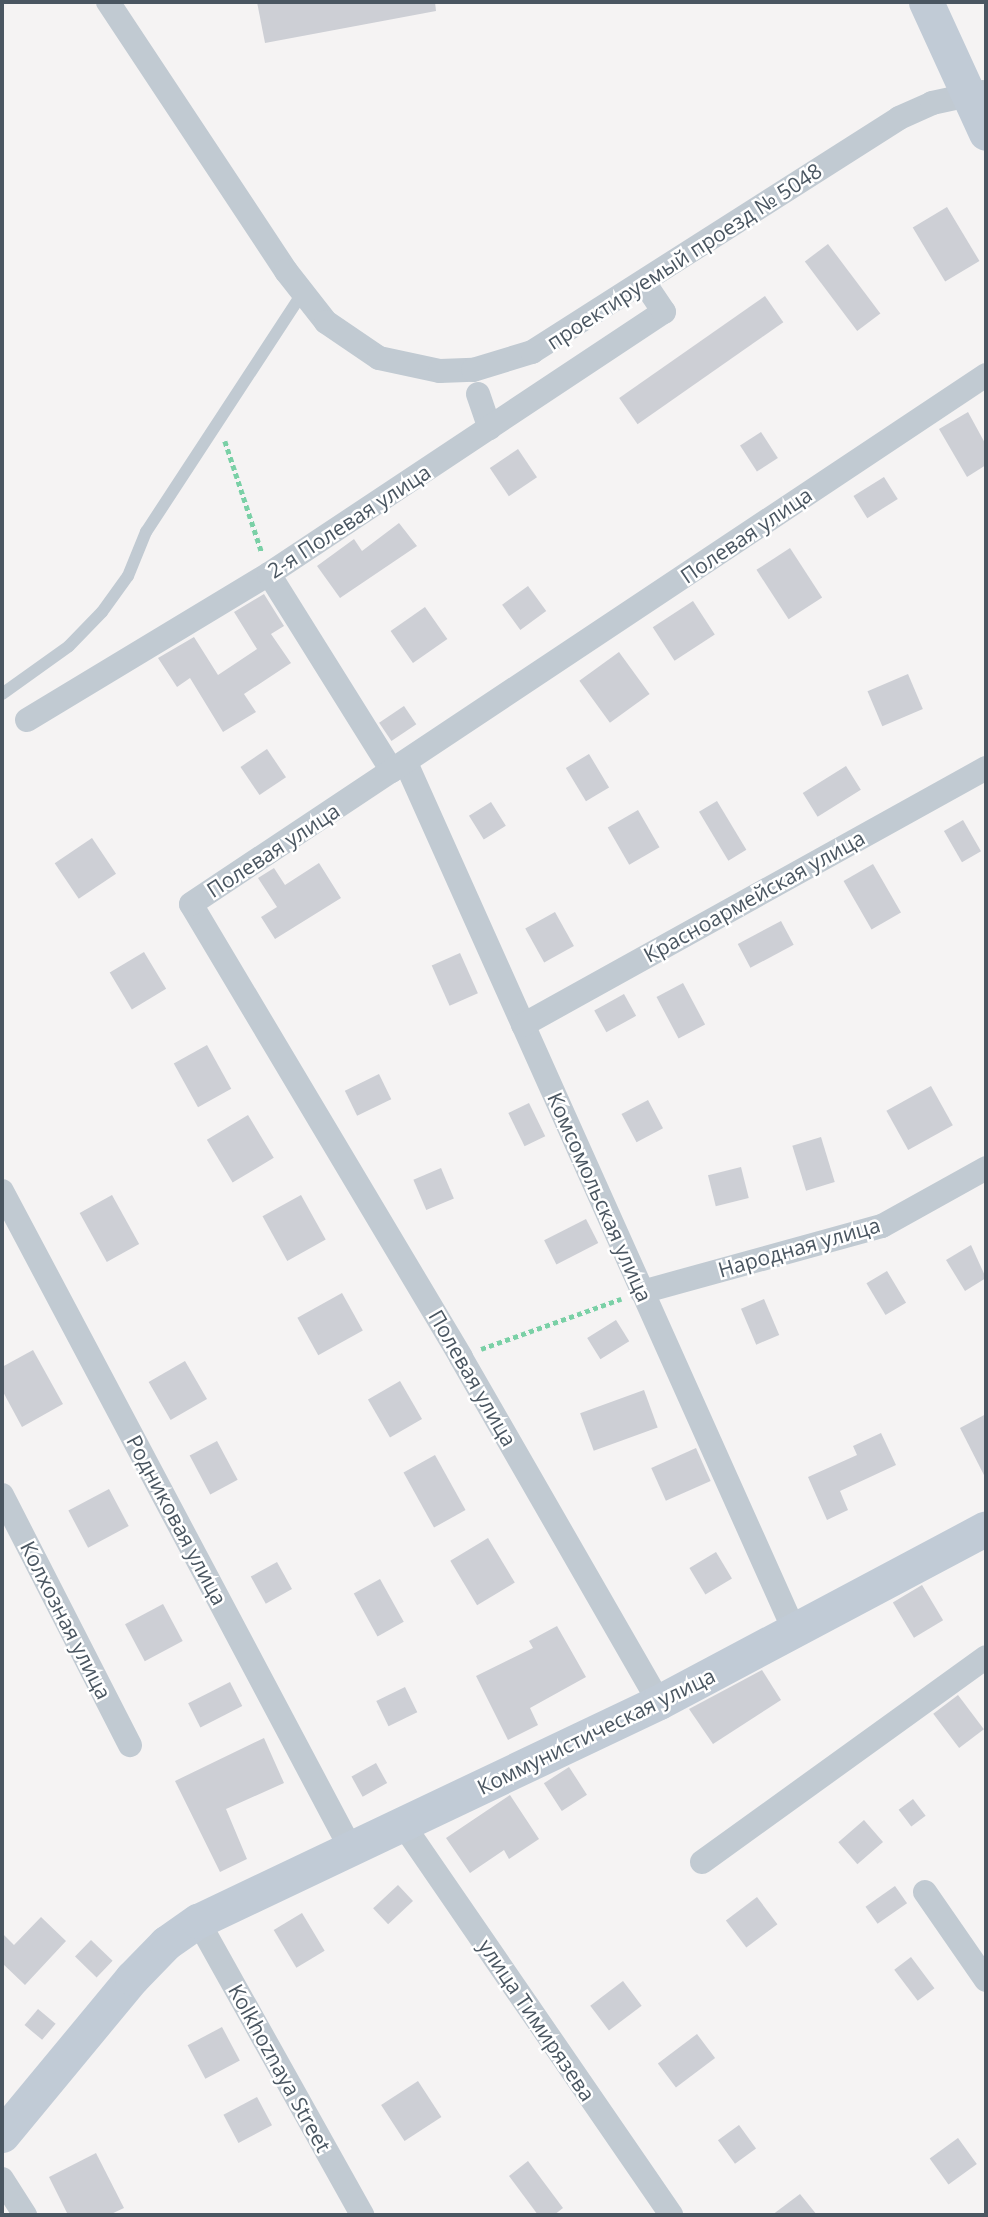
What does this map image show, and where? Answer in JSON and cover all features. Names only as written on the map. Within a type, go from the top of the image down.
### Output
[{"type":"street","name":"проектируемый проезд № 5048","points":[[108,2],[302,293],[353,344],[379,358],[440,372],[473,370],[532,352],[645,284],[899,118],[977,93]]},
{"type":"street","points":[[926,2],[977,93],[986,133]]},
{"type":"street","name":"2-я Полевая улица","points":[[27,720],[269,574],[664,313],[645,284]]},
{"type":"street","name":"Полевая улица","points":[[659,1702],[461,1357],[191,904],[986,374]]},
{"type":"street","points":[[478,394],[491,428]]},
{"type":"street","name":"Комсомольская улица","points":[[269,574],[399,767],[523,1025],[794,1630]]},
{"type":"street","name":"Красноармейская улица","points":[[523,1025],[986,768]]},
{"type":"street","name":"Народная улица","points":[[642,1292],[882,1226],[986,1168]]},
{"type":"street","name":"Родниковая улица","points":[[2,1191],[351,1849]]},
{"type":"street","name":"Колхозная улица","points":[[2,1495],[130,1745]]},
{"type":"street","name":"Коммунистическая улица","points":[[2,2135],[132,1978],[166,1942],[198,1921],[404,1826],[659,1702],[986,1528]]},
{"type":"street","points":[[702,1862],[986,1657]]},
{"type":"street","name":"улица Тимирязева","points":[[404,1826],[670,2215]]},
{"type":"street","points":[[925,1892],[986,1980]]},
{"type":"street","name":"Kolkhoznaya Street","points":[[198,1921],[362,2215]]},
{"type":"street","points":[[2,2179],[25,2215]]},
{"type":"lane","points":[[2,694],[69,646],[102,612],[128,576],[146,532],[220,424],[302,293]]},
{"type":"path","points":[[220,424],[269,574]]},
{"type":"path","points":[[461,1357],[642,1292]]},
{"type":"building","points":[[257,2],[435,2],[436,11],[265,43]]},
{"type":"building","points":[[947,207],[979,261],[945,282],[913,228]]},
{"type":"building","points":[[828,244],[880,313],[857,331],[805,261]]},
{"type":"building","points":[[765,296],[783,322],[638,424],[619,398]]},
{"type":"building","points":[[968,412],[986,445],[986,465],[967,477],[939,429]]},
{"type":"building","points":[[761,432],[778,458],[757,472],[740,446]]},
{"type":"building","points":[[518,449],[537,477],[509,496],[490,468]]},
{"type":"building","points":[[884,477],[898,499],[867,518],[853,496]]},
{"type":"building","points":[[399,523],[417,546],[340,598],[317,566],[354,539],[362,551]]},
{"type":"building","points":[[790,548],[822,597],[789,619],[756,570]]},
{"type":"building","points":[[528,586],[546,611],[520,630],[502,605]]},
{"type":"building","points":[[264,594],[284,626],[271,634],[291,663],[244,694],[256,712],[223,732],[190,678],[177,687],[158,658],[194,637],[218,675],[257,649],[234,612]]},
{"type":"building","points":[[693,601],[715,635],[675,661],[653,627]]},
{"type":"building","points":[[425,607],[447,639],[413,663],[391,631]]},
{"type":"building","points":[[619,652],[650,694],[610,723],[579,681]]},
{"type":"building","points":[[908,674],[923,709],[882,726],[867,691]]},
{"type":"building","points":[[404,706],[416,724],[391,741],[379,723]]},
{"type":"building","points":[[267,749],[286,777],[259,795],[240,767]]},
{"type":"building","points":[[589,754],[609,787],[586,801],[566,768]]},
{"type":"building","points":[[846,766],[861,790],[818,817],[803,793]]},
{"type":"building","points":[[717,801],[746,850],[728,861],[699,812]]},
{"type":"building","points":[[491,802],[506,826],[484,840],[469,816]]},
{"type":"building","points":[[638,810],[660,847],[629,865],[608,828]]},
{"type":"building","points":[[963,820],[981,851],[962,862],[944,831]]},
{"type":"building","points":[[92,838],[116,874],[79,899],[55,863]]},
{"type":"building","points":[[319,863],[341,898],[275,939],[261,917],[277,907],[258,878],[274,868],[285,885]]},
{"type":"building","points":[[873,864],[901,912],[872,929],[844,881]]},
{"type":"building","points":[[555,912],[574,946],[544,963],[525,928]]},
{"type":"building","points":[[781,921],[794,945],[750,968],[738,944]]},
{"type":"building","points":[[144,952],[166,989],[132,1009],[110,973]]},
{"type":"building","points":[[460,953],[478,993],[450,1006],[432,966]]},
{"type":"building","points":[[683,983],[705,1024],[679,1039],[657,997]]},
{"type":"building","points":[[624,994],[636,1016],[606,1032],[594,1010]]},
{"type":"building","points":[[207,1045],[231,1089],[198,1107],[174,1063]]},
{"type":"building","points":[[379,1074],[391,1099],[357,1116],[345,1091]]},
{"type":"building","points":[[931,1086],[953,1125],[908,1150],[886,1111]]},
{"type":"building","points":[[648,1100],[663,1128],[637,1142],[622,1114]]},
{"type":"building","points":[[529,1103],[545,1136],[525,1146],[508,1113]]},
{"type":"building","points":[[248,1115],[274,1158],[233,1183],[207,1140]]},
{"type":"building","points":[[821,1137],[835,1182],[806,1191],[792,1146]]},
{"type":"building","points":[[741,1167],[749,1198],[716,1206],[708,1175]]},
{"type":"building","points":[[441,1168],[454,1198],[426,1210],[413,1180]]},
{"type":"building","points":[[112,1195],[139,1244],[107,1262],[80,1213]]},
{"type":"building","points":[[301,1195],[326,1240],[287,1261],[263,1216]]},
{"type":"building","points":[[586,1219],[598,1243],[556,1264],[544,1240]]},
{"type":"building","points":[[971,1245],[986,1278],[965,1291],[946,1260]]},
{"type":"building","points":[[887,1271],[906,1303],[885,1315],[866,1283]]},
{"type":"building","points":[[342,1293],[363,1331],[318,1355],[297,1318]]},
{"type":"building","points":[[764,1299],[779,1335],[756,1345],[741,1309]]},
{"type":"building","points":[[616,1320],[629,1341],[600,1359],[587,1338]]},
{"type":"building","points":[[33,1350],[63,1404],[22,1427],[2,1390],[2,1367]]},
{"type":"building","points":[[185,1361],[207,1399],[171,1420],[149,1382]]},
{"type":"building","points":[[400,1381],[422,1419],[390,1438],[368,1400]]},
{"type":"building","points":[[644,1390],[658,1428],[594,1451],[580,1413]]},
{"type":"building","points":[[986,1414],[986,1479],[960,1428]]},
{"type":"building","points":[[881,1433],[896,1465],[840,1491],[848,1510],[827,1520],[808,1477],[857,1455],[853,1446]]},
{"type":"building","points":[[217,1441],[238,1480],[210,1494],[190,1456]]},
{"type":"building","points":[[696,1448],[711,1481],[666,1501],[651,1468]]},
{"type":"building","points":[[435,1455],[466,1510],[434,1528],[404,1472]]},
{"type":"building","points":[[109,1489],[129,1526],[88,1548],[68,1511]]},
{"type":"building","points":[[488,1538],[515,1583],[477,1605],[450,1561]]},
{"type":"building","points":[[716,1552],[732,1579],[705,1595],[689,1568]]},
{"type":"building","points":[[277,1562],[292,1589],[266,1604],[251,1577]]},
{"type":"building","points":[[380,1579],[404,1622],[378,1636],[354,1594]]},
{"type":"building","points":[[922,1585],[943,1620],[914,1638],[893,1603]]},
{"type":"building","points":[[163,1604],[183,1641],[145,1661],[125,1624]]},
{"type":"building","points":[[557,1626],[586,1677],[530,1708],[538,1725],[508,1740],[476,1676],[533,1648],[529,1641]]},
{"type":"building","points":[[762,1670],[781,1700],[713,1744],[689,1709]]},
{"type":"building","points":[[230,1682],[242,1706],[200,1727],[188,1703]]},
{"type":"building","points":[[405,1687],[417,1712],[389,1726],[376,1701]]},
{"type":"building","points":[[958,1695],[984,1729],[959,1748],[933,1714]]},
{"type":"building","points":[[264,1738],[284,1783],[226,1809],[247,1859],[220,1872],[175,1781]]},
{"type":"building","points":[[376,1763],[387,1783],[363,1797],[352,1777]]},
{"type":"building","points":[[569,1767],[587,1795],[562,1811],[544,1783]]},
{"type":"building","points":[[510,1795],[539,1839],[509,1859],[504,1850],[470,1873],[446,1838]]},
{"type":"building","points":[[913,1799],[926,1816],[911,1827],[899,1810]]},
{"type":"building","points":[[864,1820],[883,1842],[857,1864],[838,1842]]},
{"type":"building","points":[[398,1885],[413,1901],[388,1924],[373,1908]]},
{"type":"building","points":[[895,1886],[907,1903],[878,1924],[866,1907]]},
{"type":"building","points":[[757,1897],[777,1924],[746,1948],[726,1920]]},
{"type":"building","points":[[302,1913],[325,1951],[296,1968],[274,1930]]},
{"type":"building","points":[[41,1917],[66,1941],[25,1985],[2,1963],[2,1933],[14,1945]]},
{"type":"building","points":[[91,1940],[113,1961],[97,1977],[75,1957]]},
{"type":"building","points":[[911,1957],[934,1988],[918,2001],[894,1970]]},
{"type":"building","points":[[623,1981],[642,2006],[609,2030],[590,2006]]},
{"type":"building","points":[[38,2009],[56,2024],[42,2040],[25,2025]]},
{"type":"building","points":[[222,2027],[240,2061],[205,2079],[188,2045]]},
{"type":"building","points":[[697,2034],[715,2058],[676,2087],[658,2063]]},
{"type":"building","points":[[418,2081],[441,2117],[405,2141],[381,2105]]},
{"type":"building","points":[[257,2097],[272,2125],[238,2143],[223,2115]]},
{"type":"building","points":[[739,2125],[756,2148],[735,2164],[718,2140]]},
{"type":"building","points":[[958,2138],[977,2164],[948,2184],[930,2159]]},
{"type":"building","points":[[96,2153],[124,2208],[109,2215],[68,2215],[49,2177]]},
{"type":"building","points":[[528,2161],[563,2208],[554,2215],[538,2215],[509,2176]]},
{"type":"building","points":[[800,2194],[817,2215],[772,2215]]}]
